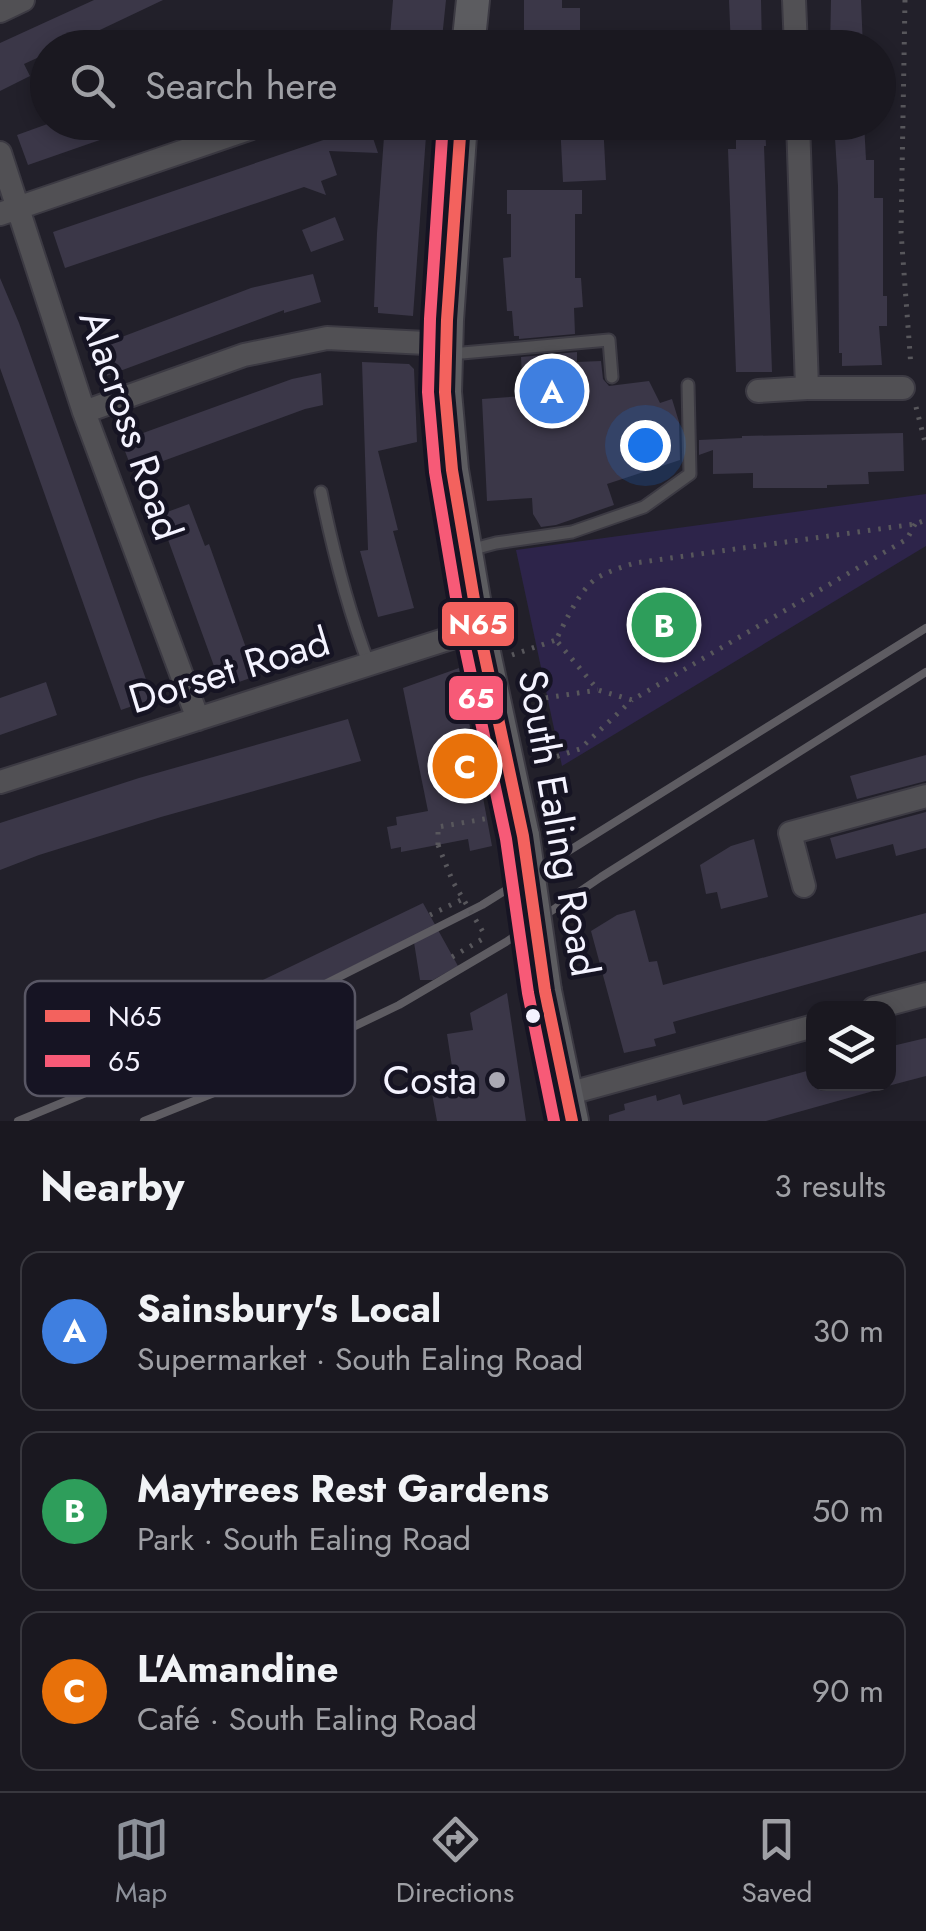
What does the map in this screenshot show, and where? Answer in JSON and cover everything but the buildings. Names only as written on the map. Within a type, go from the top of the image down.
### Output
[{"type":"main road","points":[[470,30],[472,0]]},
{"type":"main road","name":"South Ealing Road","points":[[460,140],[446,349],[445,392],[452,470],[570,1108]]},
{"type":"street","points":[[0,11],[23,0]]},
{"type":"street","points":[[794,0],[795,30]]},
{"type":"street","points":[[9,211],[216,140]]},
{"type":"street","points":[[799,140],[807,388]]},
{"type":"street","name":"Alacross Road","points":[[0,153],[9,211],[198,719]]},
{"type":"street","points":[[84,412],[244,355],[327,338],[446,349]]},
{"type":"street","points":[[758,391],[907,378]]},
{"type":"street","name":"Dorset Road","points":[[0,782],[479,628]]},
{"type":"street","points":[[804,886],[790,833],[926,796]]},
{"type":"street","points":[[896,1002],[926,994]]},
{"type":"street","points":[[570,1108],[806,1029]]},
{"type":"lane","points":[[446,349],[609,340],[612,378]]},
{"type":"lane","points":[[466,551],[572,532],[644,508],[669,490],[690,474],[688,384]]},
{"type":"lane","points":[[321,492],[334,553],[369,665]]},
{"type":"path","points":[[905,0],[901,232],[907,378]]},
{"type":"path","points":[[918,417],[926,446]]},
{"type":"path","points":[[487,664],[556,640],[592,581],[635,563],[926,520]]},
{"type":"path","points":[[536,763],[580,749],[632,700],[907,539],[914,524]]},
{"type":"path","points":[[556,640],[598,690]]},
{"type":"path","points":[[525,700],[598,690],[632,700]]},
{"type":"path","points":[[452,957],[486,937],[453,882],[438,845],[438,826],[488,818],[520,826]]},
{"type":"path","points":[[430,916],[464,899]]},
{"type":"shaded area","points":[[926,494],[926,546],[562,766],[516,550]]},
{"type":"railway","points":[[331,981],[482,905],[926,628]]},
{"type":"railway","points":[[355,1026],[399,1005],[506,942],[601,877],[926,672]]},
{"type":"railway","points":[[18,1121],[78,1096]]},
{"type":"railway","points":[[144,1121],[206,1096]]},
{"type":"transit line","name":"65","points":[[442,140],[428,392],[435,472],[462,633],[506,839],[528,993],[554,1121]]},
{"type":"transit line","name":"N65","points":[[460,140],[445,392],[452,470],[479,629],[523,836],[545,991],[572,1121]]},
{"type":"place","name":"Sainsbury's Local","points":[[552,391]]},
{"type":"place","name":"Maytrees Rest Gardens","points":[[664,625]]},
{"type":"place","name":"L'Amandine","points":[[465,766]]},
{"type":"place","name":"Costa","points":[[497,1080]]}]
